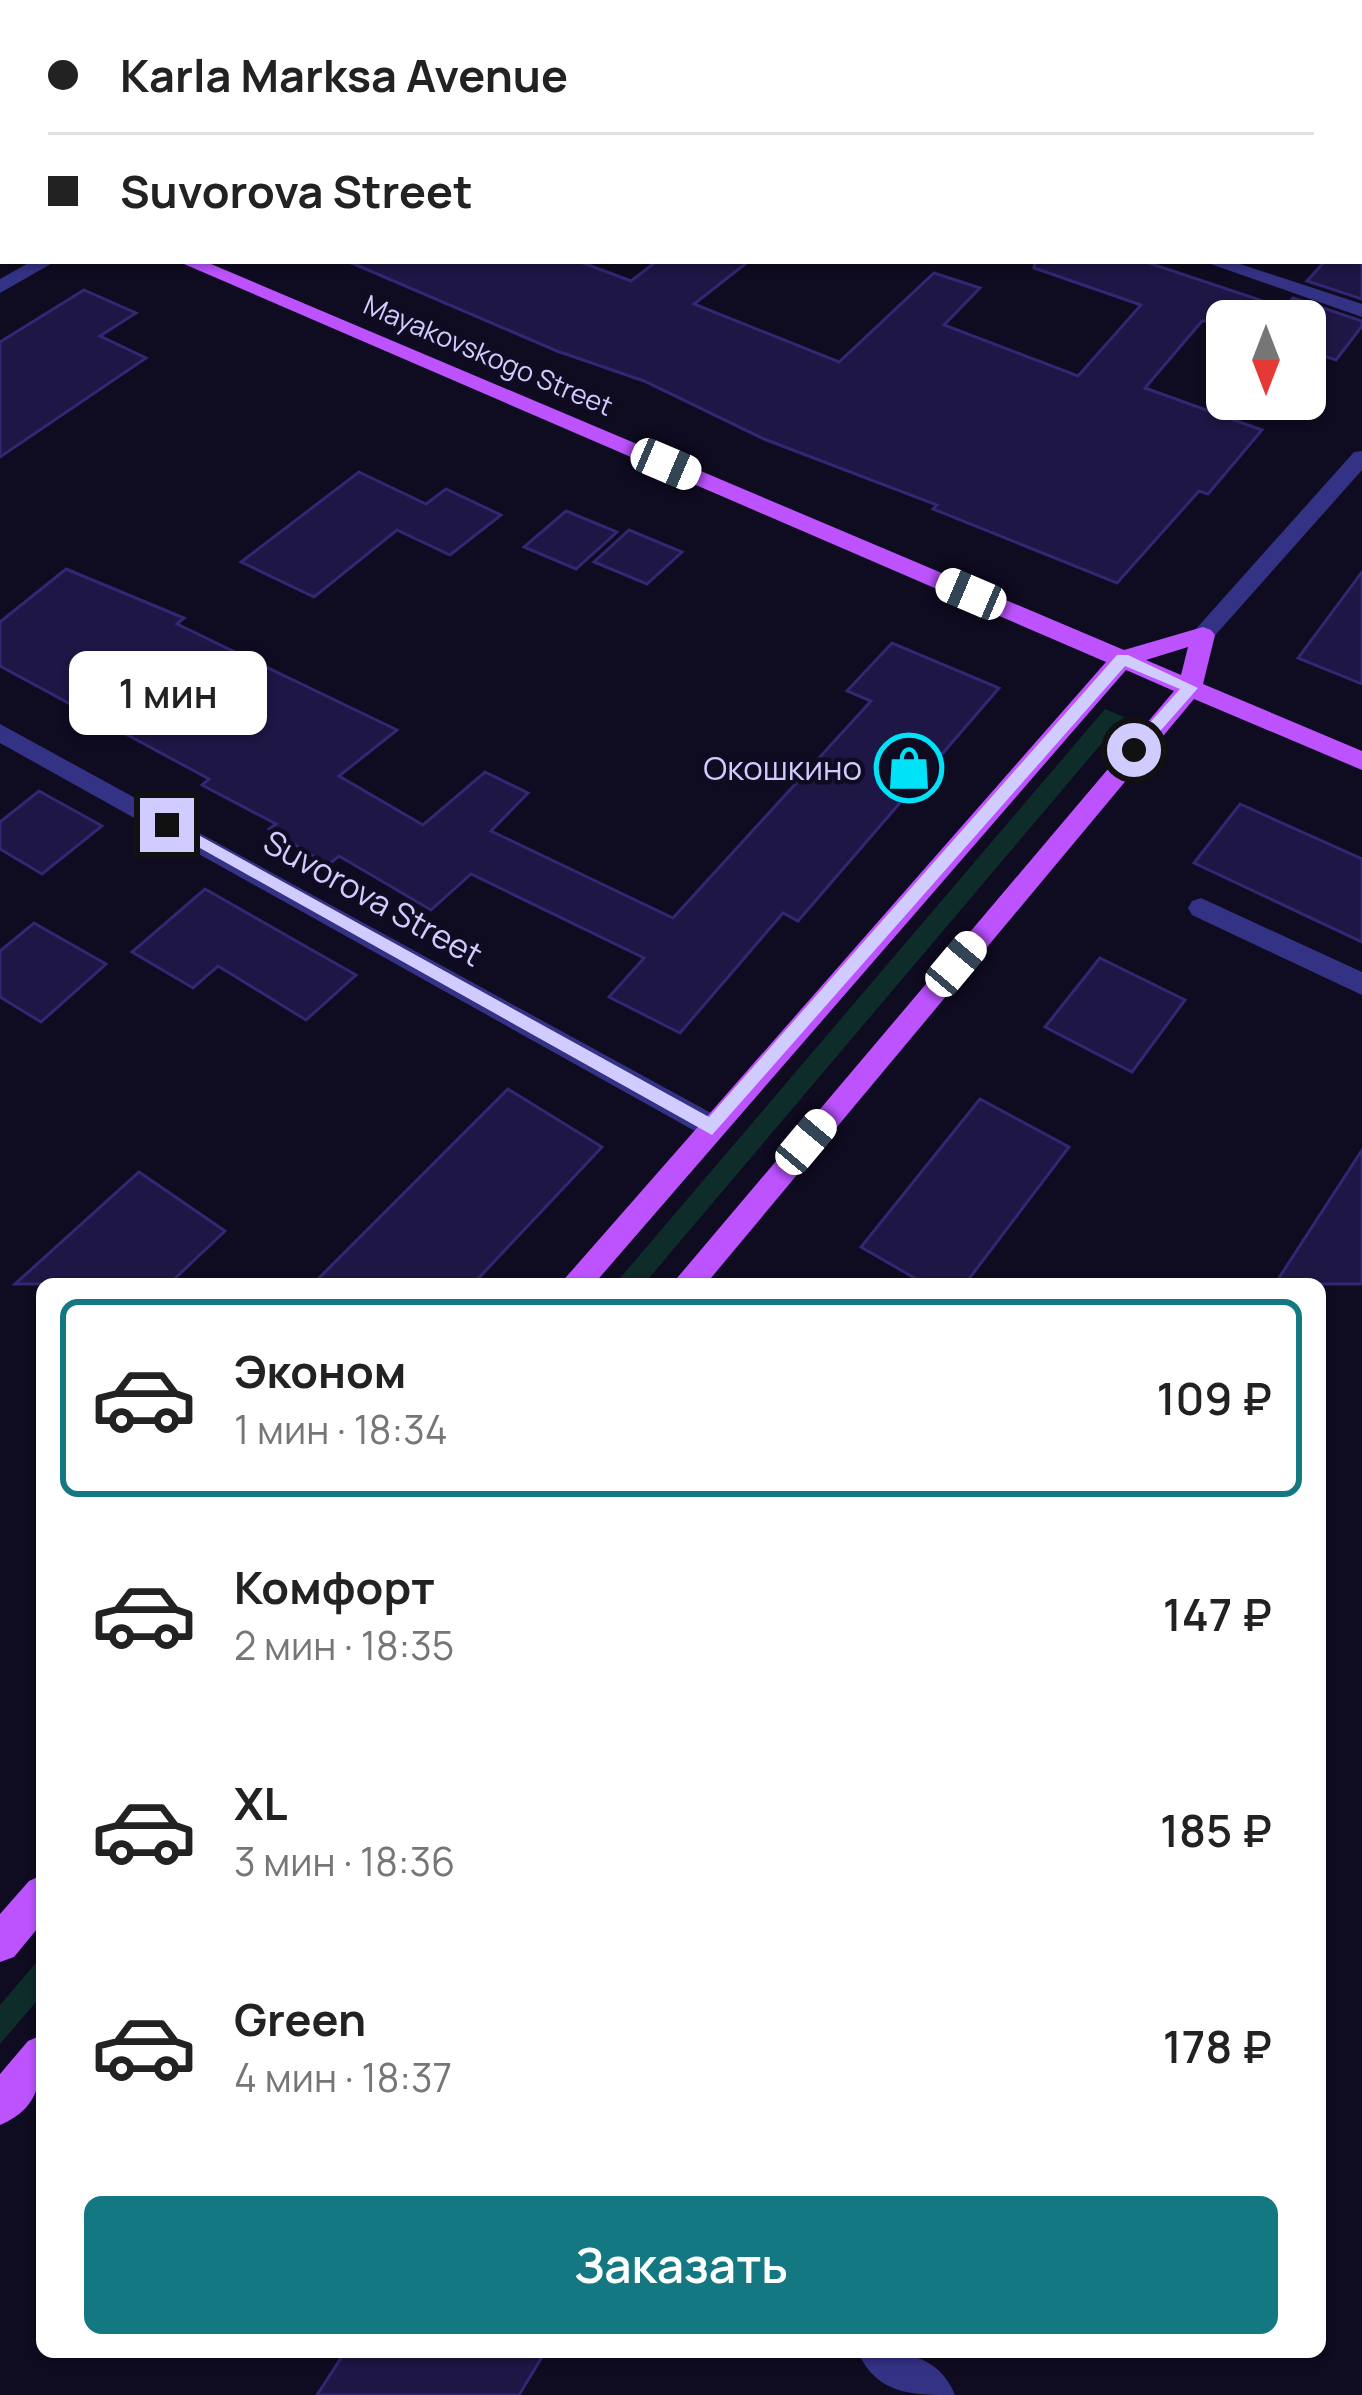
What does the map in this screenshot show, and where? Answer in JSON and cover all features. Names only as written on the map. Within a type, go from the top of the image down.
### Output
[{"type":"main road","name":"Mayakovskogo Street","points":[[194,264],[1362,761]]},
{"type":"main road","points":[[580,1278],[1122,659],[1203,635]]},
{"type":"main road","points":[[692,1278],[1190,688],[1203,635]]},
{"type":"main road","points":[[0,1942],[36,1901]]},
{"type":"main road","points":[[0,2105],[36,2062]]},
{"type":"street","points":[[0,287],[41,264]]},
{"type":"street","points":[[1221,264],[1362,311]]},
{"type":"street","points":[[1203,635],[1362,457]]},
{"type":"street","name":"Suvorova Street","points":[[0,732],[712,1127]]},
{"type":"street","points":[[1201,908],[1362,984]]},
{"type":"street","points":[[887,2358],[933,2395]]},
{"type":"green space","points":[[1105,709],[1124,717],[649,1278],[620,1278]]},
{"type":"green space","points":[[36,1963],[36,2002],[0,2044],[0,2005]]},
{"type":"building","points":[[354,264],[586,264],[631,281],[653,264],[745,264],[694,304],[839,362],[934,273],[980,288],[944,325],[1078,376],[1141,305],[1034,268],[1035,264],[1152,264],[1260,300],[1206,300],[1206,321],[1145,388],[1206,410],[1206,420],[1234,420],[1262,430],[1208,494],[1199,491],[1117,583],[933,509],[937,505],[764,439],[644,381],[557,351]]},
{"type":"building","points":[[1322,264],[1362,264],[1362,299],[1307,281]]},
{"type":"building","points":[[84,290],[136,313],[100,336],[146,358],[0,457],[0,342]]},
{"type":"building","points":[[1326,309],[1362,321],[1336,360],[1326,357]]},
{"type":"building","points":[[359,472],[426,504],[446,489],[501,515],[450,555],[397,530],[314,597],[241,562]]},
{"type":"building","points":[[566,511],[617,532],[576,569],[524,547]]},
{"type":"building","points":[[629,530],[682,552],[647,584],[594,562]]},
{"type":"building","points":[[66,569],[184,618],[177,624],[397,730],[339,776],[423,825],[485,772],[528,793],[491,831],[673,918],[871,701],[847,691],[892,643],[999,688],[798,921],[783,913],[680,1033],[609,997],[644,958],[471,874],[431,910],[339,856],[328,865],[269,829],[276,824],[202,785],[209,779],[0,666],[0,622]]},
{"type":"building","points":[[1362,572],[1362,684],[1298,658]]},
{"type":"building","points":[[39,791],[102,826],[42,874],[0,849],[0,822]]},
{"type":"building","points":[[1240,804],[1362,859],[1362,942],[1194,863]]},
{"type":"building","points":[[205,889],[356,975],[306,1020],[218,966],[193,988],[132,952]]},
{"type":"building","points":[[34,923],[106,964],[41,1022],[0,997],[0,951]]},
{"type":"building","points":[[1100,958],[1185,1000],[1132,1072],[1045,1027]]},
{"type":"building","points":[[508,1089],[602,1147],[479,1278],[319,1278]]},
{"type":"building","points":[[980,1099],[1069,1147],[970,1278],[915,1278],[861,1247]]},
{"type":"building","points":[[1362,1150],[1362,1284],[1279,1278]]},
{"type":"building","points":[[139,1172],[225,1231],[175,1278],[36,1278],[36,1284],[15,1284]]},
{"type":"building","points":[[341,2358],[541,2358],[519,2395],[317,2395]]},
{"type":"place","name":"Окошкино","points":[[909,768]]},
{"type":"route","points":[[167,825],[712,1127],[1122,659],[1190,688],[1134,750]]}]
